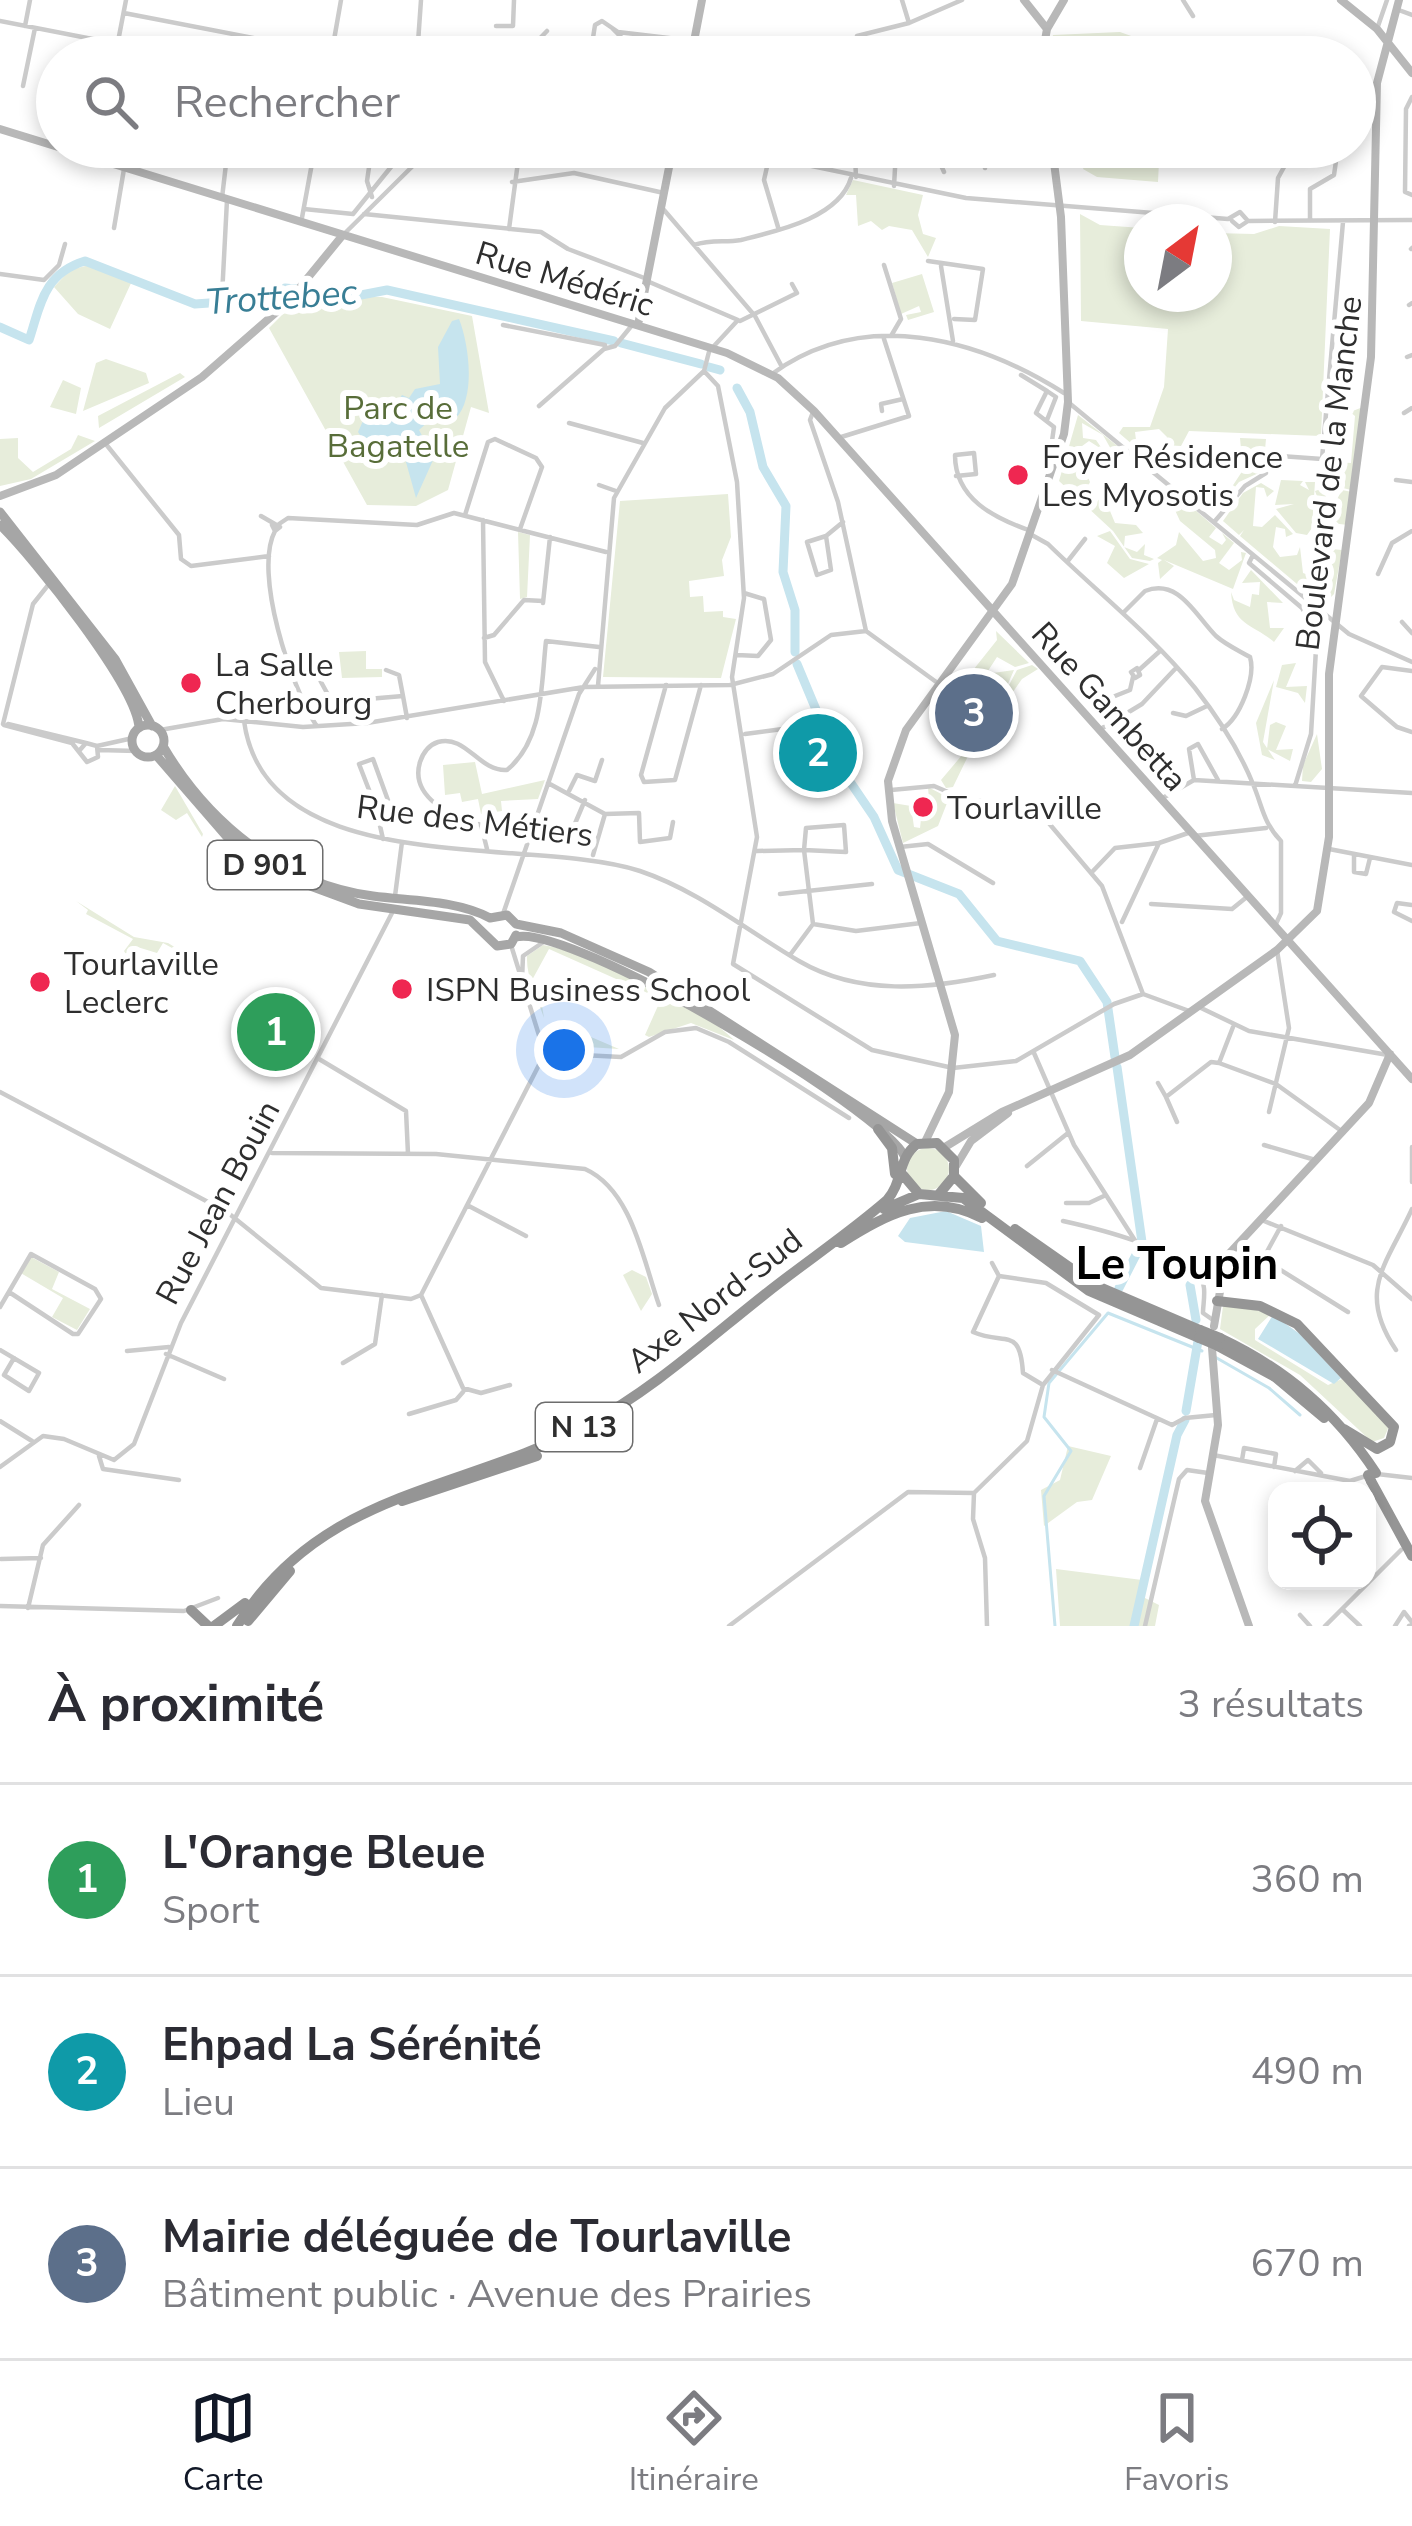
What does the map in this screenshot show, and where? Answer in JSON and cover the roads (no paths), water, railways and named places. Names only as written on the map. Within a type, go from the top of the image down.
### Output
[{"type":"highway","points":[[872,1211],[890,1191],[896,1172],[892,1148],[878,1129]]},
{"type":"highway","points":[[931,1144],[955,1172],[940,1193],[919,1194],[902,1172],[904,1157],[931,1144]]},
{"type":"highway","name":"Axe Nord-Sud","points":[[241,1626],[266,1586],[322,1536],[370,1508],[526,1453],[611,1411],[872,1211],[892,1194],[902,1172]]},
{"type":"highway","name":"N 13","points":[[955,1172],[1069,1270],[1200,1334]]},
{"type":"highway","name":"N 13","points":[[940,1193],[971,1203],[1023,1245]]},
{"type":"highway","name":"Axe Nord-Sud","points":[[241,1626],[292,1568],[344,1529],[403,1501],[529,1460],[588,1432],[634,1404],[885,1208],[919,1194]]},
{"type":"highway","name":"N 13","points":[[842,1244],[898,1210],[937,1204],[968,1211],[1089,1291],[1216,1336],[1294,1381],[1344,1430],[1412,1540]]},
{"type":"highway","points":[[1217,1301],[1260,1306],[1297,1324],[1394,1427],[1390,1442],[1377,1449],[1344,1430]]},
{"type":"highway","name":"N 13","points":[[1216,1336],[1331,1425],[1373,1477],[1407,1553]]},
{"type":"highway","points":[[191,1610],[211,1626],[266,1586]]},
{"type":"main road","points":[[695,36],[702,0]]},
{"type":"main road","points":[[1024,0],[1047,28]]},
{"type":"main road","points":[[1046,36],[1064,0]]},
{"type":"main road","points":[[1341,0],[1377,29],[1412,73]]},
{"type":"main road","name":"Boulevard de la Manche","points":[[1014,1108],[1130,1055],[1277,950],[1316,914],[1328,849],[1327,711],[1368,392],[1377,88],[1397,4]]},
{"type":"main road","name":"Rue Médéric","points":[[0,129],[36,141]]},
{"type":"main road","name":"Rue Médéric","points":[[121,168],[711,348],[772,374]]},
{"type":"main road","points":[[635,325],[669,168]]},
{"type":"main road","points":[[931,1144],[932,1130],[950,1092],[956,1035],[904,863],[887,789],[902,736],[1012,584],[1064,434],[1068,397],[1055,168]]},
{"type":"main road","points":[[3,493],[56,475],[202,377],[308,281],[342,236]]},
{"type":"main road","name":"Rue Gambetta","points":[[772,374],[814,411],[1411,1074]]},
{"type":"main road","name":"D 901","points":[[0,512],[115,659],[161,738],[225,825],[266,856],[323,884],[470,920],[485,932]]},
{"type":"main road","points":[[0,525],[123,688],[137,752],[161,738]]},
{"type":"main road","points":[[136,733],[161,738]]},
{"type":"main road","name":"D 901","points":[[394,904],[450,906],[490,918]]},
{"type":"main road","points":[[511,938],[502,914],[490,918],[485,932],[492,944],[528,934],[573,946],[661,988],[878,1129],[904,1157]]},
{"type":"main road","points":[[511,938],[561,933],[649,972],[931,1144]]},
{"type":"main road","points":[[1250,1626],[1205,1501],[1216,1414],[1217,1301],[1226,1257],[1369,1103],[1390,1054]]},
{"type":"main road","points":[[931,1144],[1014,1108]]},
{"type":"main road","points":[[955,1172],[971,1141],[1014,1108]]},
{"type":"street","points":[[25,26],[30,0]]},
{"type":"street","points":[[120,36],[126,0]]},
{"type":"street","points":[[334,36],[341,0]]},
{"type":"street","points":[[418,36],[421,0]]},
{"type":"street","points":[[496,26],[513,26],[514,0]]},
{"type":"street","points":[[902,0],[909,23]]},
{"type":"street","points":[[857,36],[909,23],[962,0]]},
{"type":"street","points":[[1183,0],[1193,16]]},
{"type":"street","points":[[1377,29],[1387,0]]},
{"type":"street","points":[[1397,4],[1412,15]]},
{"type":"street","points":[[124,13],[237,36]]},
{"type":"street","points":[[0,21],[76,36]]},
{"type":"street","points":[[594,36],[596,24],[606,22],[613,28],[657,36]]},
{"type":"street","points":[[23,86],[35,28]]},
{"type":"street","points":[[542,36],[547,31]]},
{"type":"street","points":[[1412,97],[1405,192],[1412,195]]},
{"type":"street","points":[[222,296],[226,168]]},
{"type":"street","points":[[302,223],[311,168]]},
{"type":"street","points":[[369,168],[367,181],[374,198]]},
{"type":"street","points":[[342,236],[364,214],[392,168]]},
{"type":"street","points":[[304,209],[353,214],[406,168]]},
{"type":"street","points":[[509,229],[516,168]]},
{"type":"street","points":[[767,168],[764,180],[778,227]]},
{"type":"street","points":[[815,168],[894,186],[1060,207],[1232,219],[1242,212],[1247,220],[1412,220]]},
{"type":"street","points":[[694,245],[722,237],[734,242],[778,227],[794,230],[837,203],[854,177],[854,168]]},
{"type":"street","points":[[894,186],[896,168]]},
{"type":"street","points":[[942,168],[944,172]]},
{"type":"street","points":[[1275,221],[1278,178],[1283,168]]},
{"type":"street","points":[[1309,222],[1310,189],[1334,175],[1335,168]]},
{"type":"street","points":[[114,228],[124,169]]},
{"type":"street","points":[[512,182],[574,173],[664,193]]},
{"type":"street","points":[[661,209],[753,313],[782,368]]},
{"type":"street","points":[[364,214],[547,233],[568,249],[740,321]]},
{"type":"street","points":[[1215,521],[1244,487],[1266,473],[1268,455],[1322,459],[1343,222]]},
{"type":"street","points":[[0,274],[44,280],[62,260],[65,244]]},
{"type":"street","points":[[928,261],[984,271],[975,320],[954,319]]},
{"type":"street","points":[[884,266],[901,319],[888,337]]},
{"type":"street","points":[[941,266],[954,319],[953,340]]},
{"type":"street","points":[[598,686],[595,669],[606,552],[617,491],[665,408],[704,371],[711,348],[740,321],[796,293],[792,284]]},
{"type":"street","points":[[503,325],[611,346]]},
{"type":"street","points":[[539,406],[635,325]]},
{"type":"street","points":[[838,438],[909,416],[888,337]]},
{"type":"street","points":[[772,374],[888,337],[953,340],[1005,357],[1068,397],[1336,622],[1396,658],[1412,662]]},
{"type":"street","points":[[704,371],[717,385],[727,424],[744,592],[734,684],[757,850],[731,958],[738,971],[883,1054],[953,1068],[999,1066],[1034,1053],[1114,1004],[1143,994],[1233,1027],[1390,1054]]},
{"type":"street","points":[[1021,375],[1056,397],[1047,422]]},
{"type":"street","points":[[1046,391],[1036,413],[1054,427],[1051,448]]},
{"type":"street","points":[[883,411],[880,404],[905,399]]},
{"type":"street","points":[[1404,413],[1412,408]]},
{"type":"street","points":[[814,411],[810,420],[843,522],[866,631],[939,684]]},
{"type":"street","points":[[568,423],[643,443]]},
{"type":"street","points":[[465,515],[475,473],[488,442],[496,439],[542,467],[520,529]]},
{"type":"street","points":[[105,443],[179,536],[181,559],[191,566],[269,556]]},
{"type":"street","points":[[956,476],[976,474],[974,453],[955,455],[956,476],[982,509],[1031,532],[1067,562],[1160,651],[1207,706],[1252,782],[1265,828],[1281,843],[1281,913],[1275,926]]},
{"type":"street","points":[[1396,480],[1412,482]]},
{"type":"street","points":[[598,485],[617,491]]},
{"type":"street","points":[[274,509],[276,526],[269,556],[282,652],[318,727]]},
{"type":"street","points":[[276,526],[288,518],[417,525],[450,513],[606,552]]},
{"type":"street","points":[[261,516],[276,526]]},
{"type":"street","points":[[483,520],[485,662],[506,703]]},
{"type":"street","points":[[826,536],[831,570],[817,575],[807,542],[826,536],[843,522]]},
{"type":"street","points":[[1378,574],[1392,543],[1412,532]]},
{"type":"street","points":[[484,638],[494,635],[524,600],[543,602],[550,537]]},
{"type":"street","points":[[1067,562],[1085,539]]},
{"type":"street","points":[[1254,554],[1249,563],[1302,608],[1317,634],[1311,734],[1295,786]]},
{"type":"street","points":[[2,722],[45,587]]},
{"type":"street","points":[[1123,613],[1144,591],[1168,589],[1185,599],[1217,637],[1250,657],[1252,674],[1234,720],[1222,729]]},
{"type":"street","points":[[737,655],[758,656],[771,640],[764,599],[744,592]]},
{"type":"street","points":[[1402,622],[1412,632]]},
{"type":"street","points":[[161,738],[211,720],[318,727],[407,718],[584,687],[734,684],[773,674],[831,635],[866,631]]},
{"type":"street","points":[[487,849],[481,825],[452,817],[424,789],[418,769],[422,757],[437,742],[448,741],[488,768],[507,770],[524,749],[540,707],[546,641],[599,647]]},
{"type":"street","points":[[1100,702],[1130,690],[1133,677],[1160,651]]},
{"type":"street","points":[[1393,667],[1396,658]]},
{"type":"street","points":[[1099,730],[1119,712],[1142,704],[1176,668]]},
{"type":"street","points":[[1412,671],[1381,668],[1361,698],[1412,732]]},
{"type":"street","points":[[502,914],[584,687],[595,669]]},
{"type":"street","points":[[386,670],[399,675],[407,718]]},
{"type":"street","points":[[292,673],[315,671],[332,702],[404,696]]},
{"type":"street","points":[[666,685],[641,775],[644,782],[675,780],[700,685]]},
{"type":"street","points":[[1173,713],[1186,716],[1207,706]]},
{"type":"street","name":"Rue des Métiers","points":[[244,721],[263,772],[284,797],[331,824],[402,842],[592,857],[668,881],[790,956],[833,976],[878,986],[942,984],[994,975]]},
{"type":"street","points":[[2,722],[98,748],[137,752]]},
{"type":"street","points":[[2,722],[67,741],[90,762],[98,748],[136,733]]},
{"type":"street","points":[[744,734],[790,728],[797,735],[799,751]]},
{"type":"street","points":[[80,751],[86,743]]},
{"type":"street","points":[[1194,780],[1189,749],[1198,744],[1218,780]]},
{"type":"street","points":[[376,808],[389,802],[373,759],[359,764],[383,839]]},
{"type":"street","points":[[569,791],[577,775],[595,781],[602,760]]},
{"type":"street","points":[[1161,799],[1194,780],[1412,793]]},
{"type":"street","points":[[548,783],[605,814],[639,812],[640,842],[670,838],[673,822]]},
{"type":"street","points":[[887,789],[934,785],[950,795],[1034,813],[1055,828],[1093,871],[1120,924],[1143,994]]},
{"type":"street","points":[[572,833],[585,800]]},
{"type":"street","points":[[592,857],[605,814]]},
{"type":"street","points":[[757,850],[803,850],[846,851],[844,825],[806,828],[803,850],[813,924],[790,956]]},
{"type":"street","points":[[1093,871],[1115,848],[1192,834],[1265,828]]},
{"type":"street","name":"Rue Jean Bouin","points":[[99,1456],[120,1459],[134,1444],[168,1350],[394,904],[402,842]]},
{"type":"street","points":[[1120,924],[1160,843]]},
{"type":"street","points":[[900,847],[928,844],[994,883]]},
{"type":"street","points":[[1328,849],[1412,866]]},
{"type":"street","points":[[1354,854],[1352,871],[1364,874],[1371,857]]},
{"type":"street","points":[[780,894],[872,884]]},
{"type":"street","points":[[1151,904],[1232,909],[1248,896]]},
{"type":"street","points":[[1412,905],[1397,904],[1394,912],[1412,921]]},
{"type":"street","points":[[813,924],[856,931],[923,922]]},
{"type":"street","points":[[421,1295],[543,1053],[511,958],[511,938]]},
{"type":"street","points":[[523,992],[522,963],[529,948],[542,943],[573,946]]},
{"type":"street","points":[[1268,1112],[1288,1040],[1277,950]]},
{"type":"street","points":[[1219,1063],[1233,1027]]},
{"type":"street","points":[[543,1053],[621,1057],[665,1032],[696,1028],[729,1042],[849,1118]]},
{"type":"street","points":[[1034,1053],[1068,1133],[1139,1244]]},
{"type":"street","points":[[319,1059],[406,1111],[408,1154]]},
{"type":"street","points":[[1166,1097],[1211,1062],[1219,1063],[1276,1084],[1340,1130]]},
{"type":"street","points":[[1158,1083],[1178,1122]]},
{"type":"street","points":[[0,1092],[236,1218],[321,1288],[421,1295]]},
{"type":"street","points":[[1027,1166],[1068,1133]]},
{"type":"street","points":[[1264,1145],[1312,1160]]},
{"type":"street","points":[[1412,1147],[1412,1182]]},
{"type":"street","points":[[270,1153],[492,1157],[580,1167],[605,1180],[620,1198],[659,1305]]},
{"type":"street","points":[[1066,1203],[1089,1203],[1106,1195]]},
{"type":"street","points":[[467,1204],[526,1236]]},
{"type":"street","points":[[1396,1350],[1380,1327],[1375,1299],[1380,1269],[1412,1209]]},
{"type":"street","points":[[1258,1220],[1380,1269],[1412,1299]]},
{"type":"street","points":[[1063,1221],[1139,1244],[1198,1275],[1204,1291],[1203,1313],[1216,1336]]},
{"type":"street","points":[[1281,1226],[1262,1259],[1348,1312]]},
{"type":"street","points":[[0,1307],[27,1255],[95,1289],[101,1299],[73,1334],[9,1292]]},
{"type":"street","points":[[1198,1275],[1215,1258]]},
{"type":"street","points":[[992,1263],[999,1276]]},
{"type":"street","points":[[729,1626],[908,1492],[974,1493],[1027,1441],[1043,1385],[1099,1315],[1046,1283],[999,1276]]},
{"type":"street","points":[[999,1276],[973,1332],[1016,1342],[1023,1373],[1043,1385]]},
{"type":"street","points":[[343,1363],[376,1345],[382,1295]]},
{"type":"street","points":[[421,1295],[465,1390]]},
{"type":"street","points":[[0,1350],[14,1358],[39,1373],[29,1390],[4,1376],[14,1358]]},
{"type":"street","points":[[127,1351],[168,1350],[224,1378]]},
{"type":"street","points":[[1056,1372],[1172,1425],[1185,1418],[1216,1414]]},
{"type":"street","points":[[465,1390],[490,1392],[510,1384]]},
{"type":"street","points":[[409,1414],[456,1400],[465,1390]]},
{"type":"street","points":[[1140,1468],[1156,1419]]},
{"type":"street","points":[[0,1421],[32,1441]]},
{"type":"street","points":[[0,1467],[32,1441],[53,1435],[99,1456],[103,1469],[179,1480]]},
{"type":"street","points":[[1242,1460],[1244,1448],[1276,1454],[1274,1467]]},
{"type":"street","points":[[1213,1455],[1350,1481],[1390,1472],[1412,1478]]},
{"type":"street","points":[[1295,1471],[1308,1460],[1322,1476]]},
{"type":"street","points":[[1145,1626],[1179,1479],[1186,1470],[1208,1473]]},
{"type":"street","points":[[974,1493],[974,1519],[986,1568],[987,1626]]},
{"type":"street","points":[[28,1608],[46,1541],[79,1504]]},
{"type":"street","points":[[1325,1626],[1407,1553]]},
{"type":"street","points":[[1,1559],[41,1558]]},
{"type":"street","points":[[0,1606],[191,1610],[218,1598]]},
{"type":"street","points":[[1342,1609],[1360,1626]]},
{"type":"street","points":[[1395,1626],[1404,1612],[1411,1624]]},
{"type":"street","points":[[1300,1615],[1310,1626]]},
{"type":"water","points":[[459,319],[468,356],[466,397],[456,418],[447,416],[446,407],[431,406],[429,413],[413,405],[430,420],[419,430],[434,458],[416,498],[404,455],[395,454],[392,444],[368,464],[366,444],[358,432],[367,412],[390,412],[402,395],[409,398],[415,389],[440,384],[438,347],[452,321]]},
{"type":"water","points":[[946,1211],[981,1226],[984,1252],[905,1242],[898,1236],[910,1218]]},
{"type":"water","points":[[1273,1315],[1300,1334],[1341,1378],[1334,1384],[1258,1339]]},
{"type":"waterway","name":"Trottebec","points":[[0,327],[29,340],[51,283],[85,261],[195,304],[252,300],[285,288],[361,295],[387,290],[614,341]]},
{"type":"waterway","name":"Trottebec","points":[[621,343],[701,364]]},
{"type":"waterway","name":"Trottebec","points":[[709,367],[720,370]]},
{"type":"waterway","name":"Trottebec","points":[[737,388],[750,412],[763,467],[786,506],[783,572],[795,610],[795,652]]},
{"type":"waterway","name":"Trottebec","points":[[797,664],[840,767],[874,817],[898,870],[959,894],[997,941],[1080,961],[1107,1002],[1115,1057]]},
{"type":"waterway","name":"Trottebec","points":[[1117,1067],[1142,1242]]},
{"type":"waterway","name":"Trottebec","points":[[1119,1288],[1139,1249]]},
{"type":"waterway","points":[[1190,1285],[1196,1320]]},
{"type":"waterway","points":[[1055,1626],[1044,1496],[1071,1451],[1044,1417],[1049,1383],[1108,1313],[1202,1351]]},
{"type":"waterway","points":[[1186,1411],[1198,1341]]},
{"type":"waterway","points":[[1215,1357],[1269,1388],[1300,1415]]},
{"type":"waterway","points":[[1134,1626],[1177,1435],[1185,1420]]},
{"type":"place","name":"Foyer Résidence Les Myosotis","points":[[1018,475]]},
{"type":"place","name":"La Salle Cherbourg","points":[[191,683]]},
{"type":"place","name":"Mairie déléguée de Tourlaville","points":[[974,713]]},
{"type":"place","name":"Ehpad La Sérénité","points":[[818,753]]},
{"type":"place","name":"Tourlaville","points":[[923,807]]},
{"type":"place","name":"Tourlaville Leclerc","points":[[40,982]]},
{"type":"place","name":"ISPN Business School","points":[[402,989]]},
{"type":"place","name":"L'Orange Bleue","points":[[276,1032]]},
{"type":"district","name":"Le Toupin","points":[[1177,1263]]},
{"type":"park label","name":"Parc de Bagatelle","points":[[398,426]]}]
